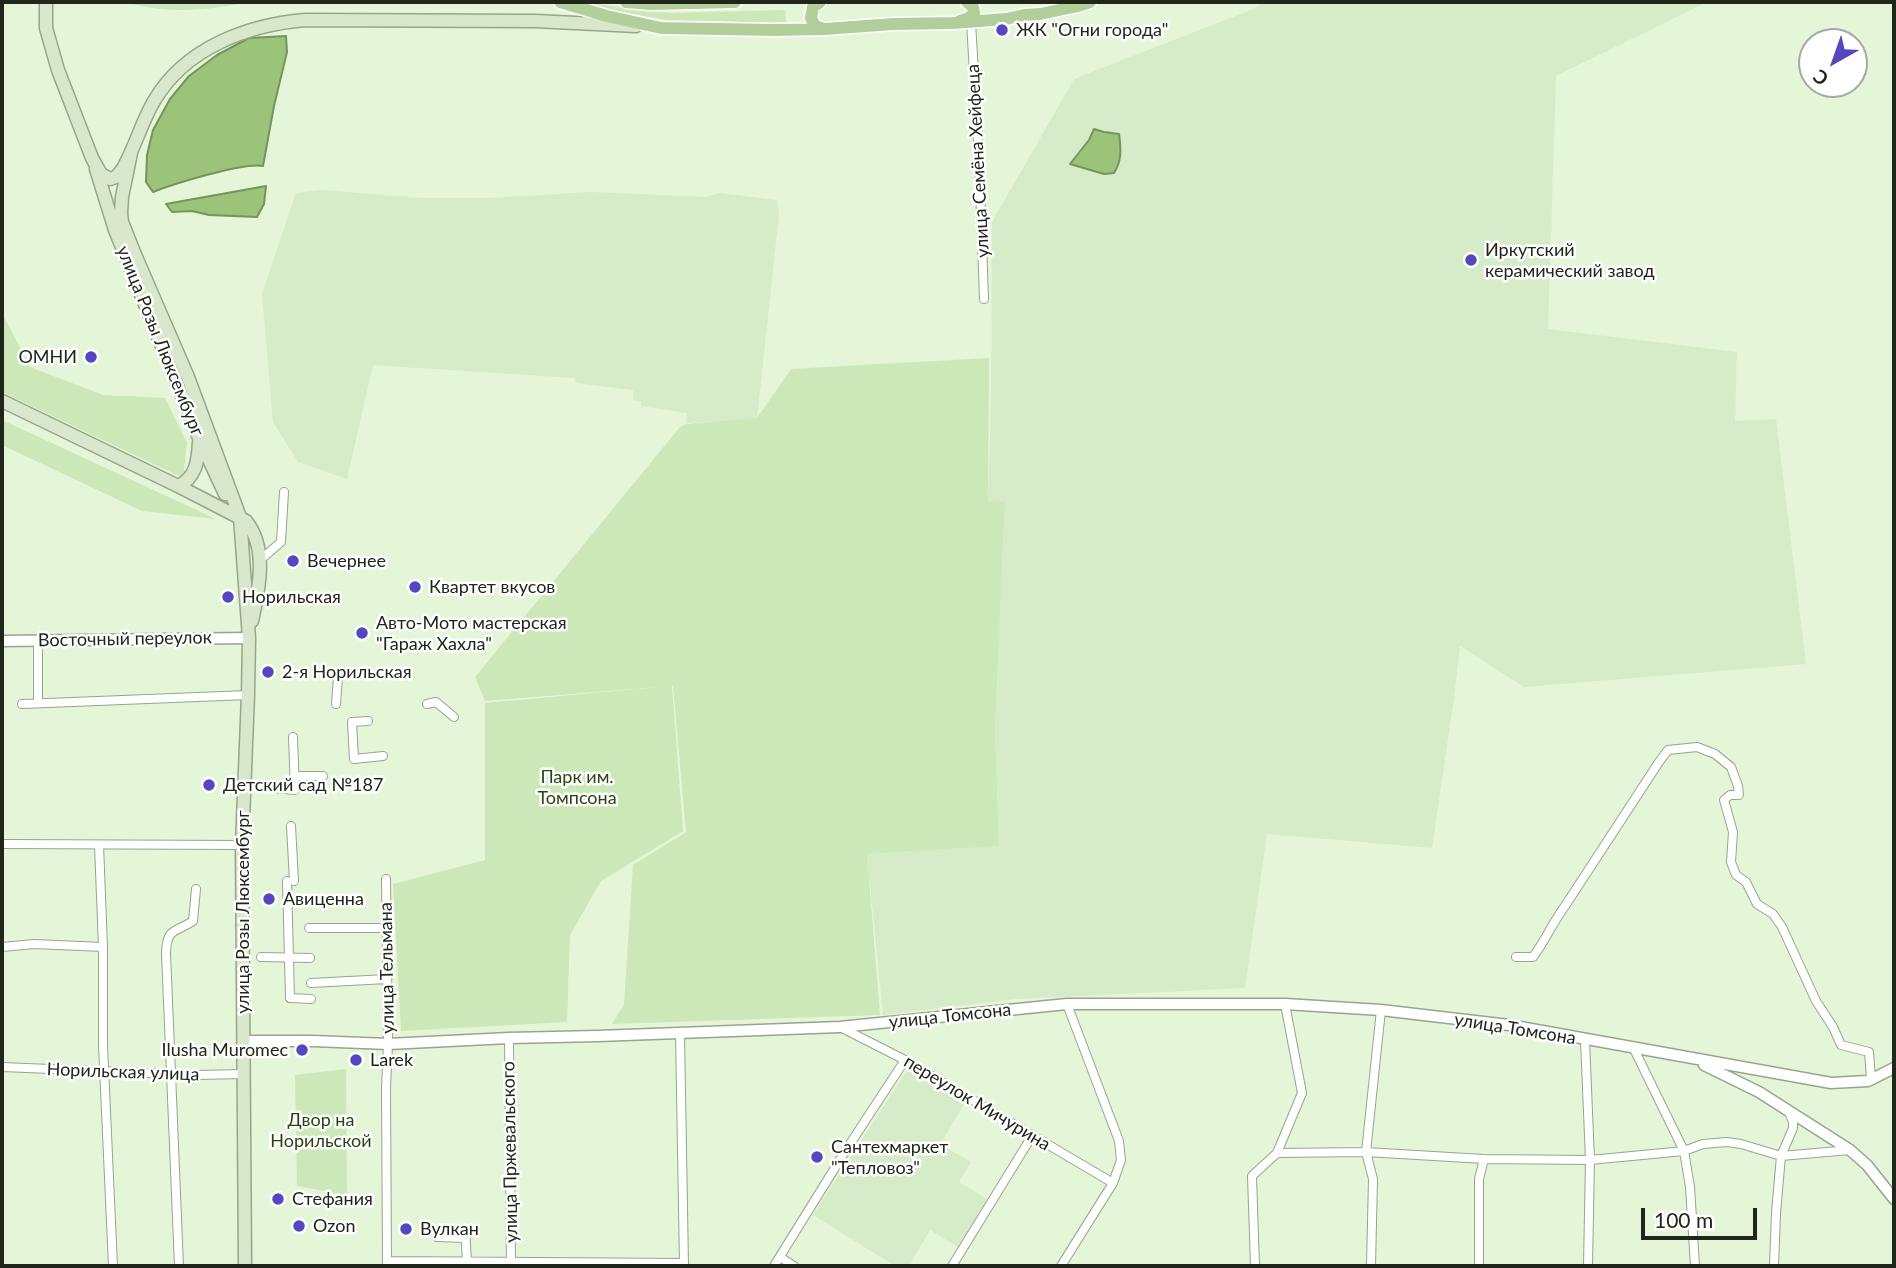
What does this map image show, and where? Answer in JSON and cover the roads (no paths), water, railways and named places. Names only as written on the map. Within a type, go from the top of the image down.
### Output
[{"type":"main road","name":"улица Розы Люксембург","points":[[46,2],[47,28],[58,70],[92,159],[115,230],[132,259],[240,517],[249,638],[242,845],[244,1266]]},
{"type":"main road","points":[[560,2],[661,28]]},
{"type":"main road","points":[[626,2],[734,2]]},
{"type":"main road","points":[[820,2],[813,7],[811,21],[815,26],[825,29]]},
{"type":"main road","points":[[953,23],[973,15],[973,6],[967,2]]},
{"type":"main road","points":[[92,159],[101,174],[113,179],[121,173],[154,100],[171,78],[195,56],[219,42],[277,22],[535,21],[661,28],[825,29],[971,22],[1040,14],[1090,2]]},
{"type":"main road","name":"улица Розы Люксембург","points":[[131,153],[121,213],[132,259]]},
{"type":"main road","name":"улица Розы Люксембург","points":[[183,379],[199,438],[232,509],[240,517]]},
{"type":"main road","points":[[2,401],[240,517],[252,529],[259,561],[260,585],[249,638]]},
{"type":"main road","points":[[178,486],[186,483],[196,467],[199,438]]},
{"type":"street","name":"улица Семёна Хейфеца","points":[[971,22],[984,299]]},
{"type":"street","points":[[259,561],[281,542],[284,492]]},
{"type":"street","name":"Восточный переулок","points":[[2,641],[249,638]]},
{"type":"street","points":[[38,641],[38,702]]},
{"type":"street","points":[[336,704],[338,677]]},
{"type":"street","points":[[22,704],[248,695]]},
{"type":"street","points":[[426,704],[436,702],[454,718]]},
{"type":"street","points":[[368,721],[352,722],[354,759],[383,756]]},
{"type":"street","points":[[245,785],[295,790],[293,737]]},
{"type":"street","points":[[1516,957],[1533,957],[1538,951],[1555,919],[1668,750],[1697,747],[1714,754],[1731,767],[1738,786],[1739,794],[1730,795],[1724,800],[1733,832],[1731,862],[1736,875],[1745,882],[1756,904],[1773,914],[1782,927],[1816,1001],[1841,1045],[1869,1052],[1871,1079]]},
{"type":"street","points":[[294,776],[323,776]]},
{"type":"street","points":[[291,826],[290,998],[311,999]]},
{"type":"street","points":[[2,844],[242,845]]},
{"type":"street","points":[[99,845],[104,1071],[113,1266]]},
{"type":"street","name":"улица Тельмана","points":[[386,879],[388,1264]]},
{"type":"street","points":[[179,1266],[167,940],[175,931],[195,918],[196,889]]},
{"type":"street","points":[[309,928],[386,928]]},
{"type":"street","points":[[2,947],[34,944],[103,947]]},
{"type":"street","points":[[261,957],[310,958]]},
{"type":"street","points":[[311,983],[387,979]]},
{"type":"street","points":[[1061,1266],[1113,1183],[1121,1160],[1119,1141],[1067,1004]]},
{"type":"street","name":"улица Томсона","points":[[243,1041],[388,1044],[839,1027],[1067,1004],[1284,1004],[1381,1010],[1509,1025],[1654,1050]]},
{"type":"street","points":[[1255,1266],[1252,1176],[1277,1153],[1302,1093],[1284,1004]]},
{"type":"street","points":[[1371,1266],[1373,1179],[1366,1152],[1381,1010]]},
{"type":"street","name":"переулок Мичурина","points":[[839,1027],[905,1060],[1113,1183]]},
{"type":"street","points":[[388,1264],[467,1261],[511,1264],[684,1265],[680,1033]]},
{"type":"street","name":"улица Пржевальского","points":[[509,1038],[511,1264]]},
{"type":"street","points":[[1586,1040],[1590,1160],[1588,1266]]},
{"type":"street","points":[[1633,1047],[1684,1151],[1690,1187],[1695,1266]]},
{"type":"street","points":[[1654,1050],[1831,1083],[1853,1083],[1871,1079],[1894,1068]]},
{"type":"street","points":[[1654,1050],[1715,1069],[1788,1110],[1850,1150],[1867,1165],[1894,1199]]},
{"type":"street","points":[[774,1266],[905,1060]]},
{"type":"street","name":"Норильская улица","points":[[2,1067],[171,1074],[244,1074]]},
{"type":"street","points":[[1774,1266],[1781,1156],[1793,1128],[1788,1110]]},
{"type":"street","points":[[952,1266],[1032,1136]]},
{"type":"street","points":[[1277,1153],[1366,1152],[1484,1159],[1590,1160],[1684,1151],[1703,1144],[1727,1142],[1781,1156],[1850,1150]]},
{"type":"street","points":[[1479,1266],[1479,1179],[1484,1159]]},
{"type":"street","points":[[437,1237],[466,1234],[467,1261]]},
{"type":"street","points":[[780,1257],[794,1266]]},
{"type":"place","name":"ЖК \"Огни города\"","points":[[1002,30]]},
{"type":"place","name":"Иркутский керамический завод","points":[[1471,260]]},
{"type":"place","name":"ОМНИ","points":[[91,357]]},
{"type":"place","name":"Вечернее","points":[[293,561]]},
{"type":"place","name":"Квартет вкусов","points":[[415,587]]},
{"type":"place","name":"Норильская","points":[[228,597]]},
{"type":"place","name":"Авто-Мото мастерская \"Гараж Хахла\"","points":[[362,633]]},
{"type":"place","name":"2-я Норильская","points":[[268,672]]},
{"type":"place","name":"Детский сад №187","points":[[209,785]]},
{"type":"place","name":"Авиценна","points":[[269,899]]},
{"type":"place","name":"Ilusha Muromec","points":[[302,1050]]},
{"type":"place","name":"Larek","points":[[356,1060]]},
{"type":"place","name":"Сантехмаркет \"Тепловоз\"","points":[[817,1157]]},
{"type":"place","name":"Стефания","points":[[278,1199]]},
{"type":"place","name":"Ozon","points":[[299,1226]]},
{"type":"place","name":"Вулкан","points":[[406,1229]]},
{"type":"park label","name":"Парк им. Томпсона","points":[[577,787]]},
{"type":"park label","name":"Двор на Норильской","points":[[321,1130]]}]
